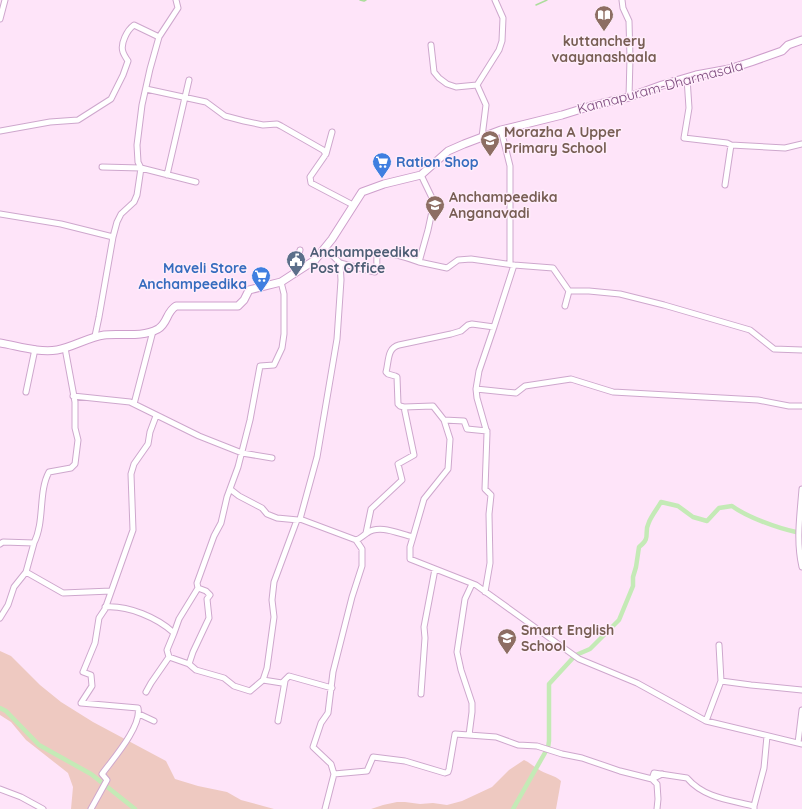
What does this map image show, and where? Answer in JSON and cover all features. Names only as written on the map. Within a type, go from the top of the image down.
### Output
[{"type":"main road","name":"Kannapuram-Dharmasala","points":[[153,331],[163,325],[171,309],[176,306],[238,306],[244,300],[249,290],[280,282],[315,260],[362,192],[384,184],[421,175],[448,151],[501,130],[629,97],[708,72],[729,69],[782,51],[788,45],[802,40]]},
{"type":"main road","points":[[0,343],[46,351],[65,348],[95,336],[112,334],[129,335],[153,331]]},
{"type":"street","points":[[0,18],[5,0]]},
{"type":"street","points":[[95,336],[113,236],[121,214],[134,202],[137,195],[141,168],[138,162],[137,145],[142,105],[159,37],[178,8],[176,0]]},
{"type":"street","points":[[477,85],[499,50],[502,41],[503,18],[495,0]]},
{"type":"street","points":[[622,0],[623,8],[629,21],[629,97]]},
{"type":"street","points":[[0,130],[50,122],[78,120],[111,99],[128,61],[122,50],[124,39],[131,27],[134,25],[159,37]]},
{"type":"street","points":[[431,45],[434,72],[438,78],[447,84],[456,87],[477,85]]},
{"type":"street","points":[[688,78],[689,108],[684,138],[727,143],[731,145],[785,148],[802,144]]},
{"type":"street","points":[[168,175],[189,80]]},
{"type":"street","points":[[477,85],[486,105],[482,137]]},
{"type":"street","points":[[146,89],[206,102],[225,116],[263,125],[277,124],[323,150],[326,154]]},
{"type":"street","points":[[485,592],[490,563],[489,514],[491,495],[485,489],[488,455],[487,431],[477,398],[476,389],[479,371],[502,306],[512,265],[510,166],[501,130]]},
{"type":"street","points":[[332,132],[326,154],[310,177],[311,183],[353,205]]},
{"type":"street","points":[[725,185],[731,145]]},
{"type":"street","points":[[102,167],[141,168],[196,182]]},
{"type":"street","points":[[419,262],[434,202],[421,175]]},
{"type":"street","points":[[0,214],[61,224],[113,236]]},
{"type":"street","points":[[324,249],[340,263],[375,272],[378,253],[395,254],[442,268],[447,268],[458,260],[470,259],[512,265],[553,268],[569,291],[565,306]]},
{"type":"street","points":[[297,270],[300,250]]},
{"type":"street","points":[[280,282],[284,294],[284,334],[282,348],[274,365],[260,366],[242,453],[221,523],[214,536],[197,584],[198,588],[179,619],[167,650],[169,656],[189,664],[196,670],[224,678],[234,686],[250,691],[263,680],[267,668],[274,617],[272,600],[274,582],[298,520],[317,457],[337,339],[341,280],[340,263]]},
{"type":"street","points":[[569,291],[620,294],[664,304],[750,330],[774,350],[802,350]]},
{"type":"street","points":[[494,328],[472,324],[451,334],[394,346],[391,349],[386,372],[397,377],[398,404],[404,407],[433,406],[444,420],[450,439],[448,469],[424,499],[410,547],[410,559],[472,584],[579,659],[637,683],[706,721],[800,744],[802,710]]},
{"type":"street","points":[[134,404],[153,331]]},
{"type":"street","points":[[0,618],[8,605],[14,587],[26,572],[38,534],[44,480],[49,472],[71,468],[75,464],[78,440],[74,396],[65,348]]},
{"type":"street","points":[[26,392],[35,349]]},
{"type":"street","points":[[476,389],[516,393],[525,386],[571,379],[613,392],[680,397],[693,396],[758,400],[789,406],[802,406]]},
{"type":"street","points":[[74,396],[130,402],[199,436],[242,453],[272,458]]},
{"type":"street","points":[[356,540],[362,538],[366,533],[371,509],[402,480],[398,464],[414,456],[404,407]]},
{"type":"street","points":[[91,809],[105,784],[102,774],[136,725],[139,714],[138,708],[81,703],[92,686],[91,675],[83,672],[95,643],[99,618],[105,607],[133,530],[131,474],[134,464],[148,444],[150,432],[156,416]]},
{"type":"street","points":[[444,420],[464,421],[467,428],[487,431]]},
{"type":"street","points":[[230,489],[239,496],[262,508],[267,514],[277,518],[298,520],[356,540],[362,549],[362,566],[333,672],[328,713],[321,723],[313,747],[331,764],[334,774],[325,809]]},
{"type":"street","points":[[802,489],[798,551],[802,567]]},
{"type":"street","points":[[366,533],[384,529],[413,537]]},
{"type":"street","points":[[0,544],[3,542],[34,543]]},
{"type":"street","points":[[421,694],[425,638],[424,627],[435,569]]},
{"type":"street","points":[[26,572],[63,593],[111,591]]},
{"type":"street","points":[[468,735],[472,703],[457,652],[465,599],[472,584]]},
{"type":"street","points":[[189,664],[209,618],[207,600],[210,595],[206,591],[198,588]]},
{"type":"street","points":[[105,607],[119,608],[146,614],[163,624],[174,633]]},
{"type":"street","points":[[706,721],[721,681],[719,644]]},
{"type":"street","points":[[146,692],[169,656]]},
{"type":"street","points":[[263,680],[282,683],[289,676],[332,688]]},
{"type":"street","points":[[278,721],[285,680]]},
{"type":"street","points":[[721,681],[751,686],[802,690]]},
{"type":"street","points":[[139,714],[154,721]]},
{"type":"street","points":[[334,774],[367,771],[373,757],[405,761],[445,773],[448,772],[449,769],[455,734],[496,737],[518,745],[537,746],[562,754],[582,758],[620,771],[652,779],[657,784],[657,809]]},
{"type":"street","points":[[652,779],[654,773],[687,778],[694,786],[708,795],[754,808],[764,768],[768,736]]},
{"type":"street","points":[[0,789],[43,808]]},
{"type":"shaded area","points":[[0,651],[11,656],[40,685],[61,702],[93,722],[166,761],[175,779],[198,786],[227,792],[241,800],[274,809],[71,809],[73,787],[68,773],[26,740],[11,722],[0,715]]},
{"type":"shaded area","points":[[524,760],[561,781],[556,809],[371,809],[397,802],[447,805],[462,801],[492,787],[509,770]]},
{"type":"waterway","points":[[360,0],[366,0]]},
{"type":"waterway","points":[[536,5],[547,0]]},
{"type":"waterway","points":[[576,655],[590,649],[619,620],[633,586],[633,577],[639,547],[645,541],[647,526],[661,502],[678,506],[693,517],[707,521],[719,508],[732,506],[762,522],[796,532]]},
{"type":"waterway","points":[[548,748],[549,684],[572,659]]},
{"type":"waterway","points":[[0,708],[6,711],[39,745],[91,774],[135,809]]},
{"type":"waterway","points":[[513,809],[546,751]]},
{"type":"waterway","points":[[541,758],[545,752]]},
{"type":"place","name":"kuttanchery vaayanashaala","points":[[604,32]]},
{"type":"place","name":"Morazha A Upper Primary School","points":[[490,157]]},
{"type":"place","name":"Ration Shop","points":[[382,179]]},
{"type":"place","name":"Anchampeedika Anganavadi","points":[[435,222]]},
{"type":"place","name":"Anchampeedika Post Office","points":[[296,277]]},
{"type":"place","name":"Maveli Store Anchampeedika","points":[[261,293]]},
{"type":"place","name":"Smart English School","points":[[507,655]]}]
